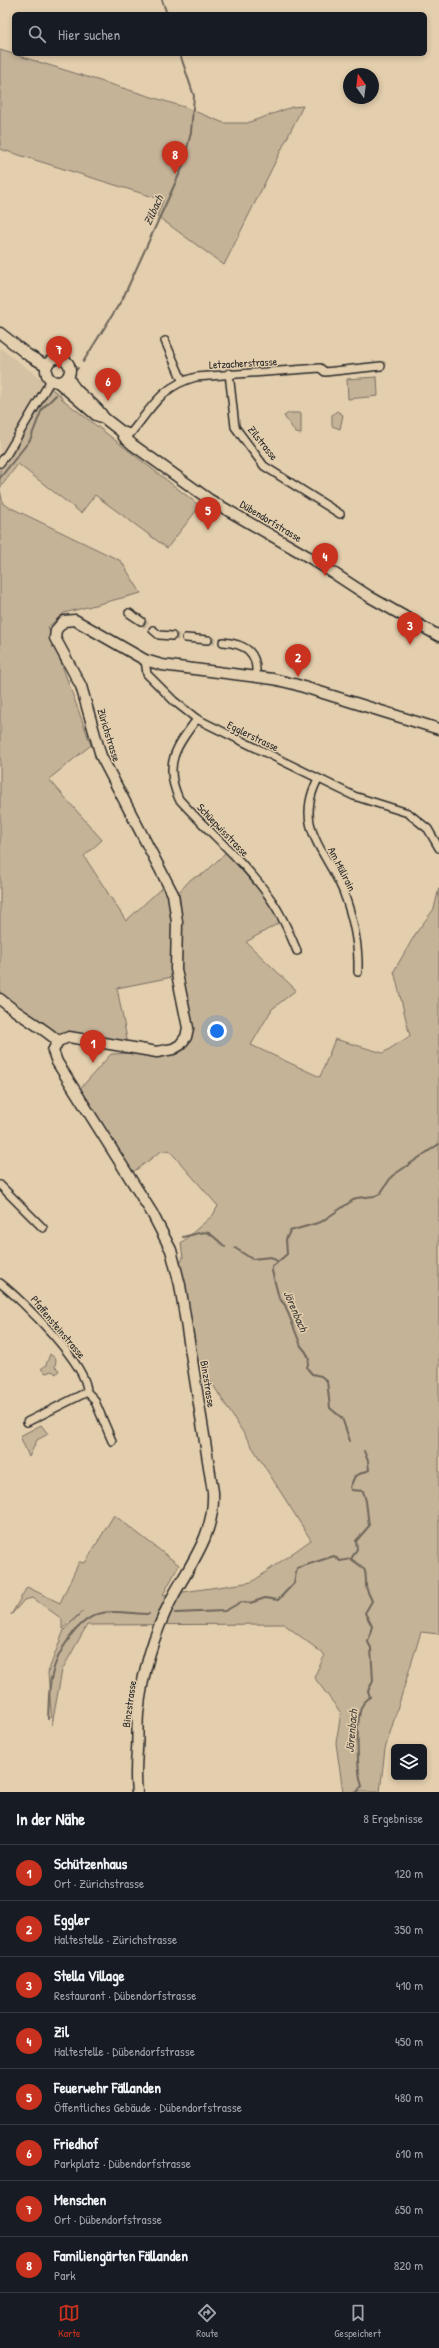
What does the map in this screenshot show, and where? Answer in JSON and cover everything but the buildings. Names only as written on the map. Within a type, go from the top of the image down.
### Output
[{"type":"main road","points":[[0,334],[28,355],[47,366],[46,374],[54,381],[68,376]]},
{"type":"main road","name":"Dübendorfstrasse","points":[[47,366],[54,360],[63,360],[69,367],[68,376],[74,388],[100,410],[104,418]]},
{"type":"main road","name":"Dübendorfstrasse","points":[[54,381],[86,408],[96,415],[104,418],[151,451],[156,459],[210,500],[312,560],[370,597],[439,636]]},
{"type":"main road","name":"Zürichstrasse","points":[[58,1041],[66,1037],[76,1038],[157,1052],[178,1047],[187,1033],[187,1017],[176,970],[177,922],[173,894],[104,764],[81,686],[55,638],[56,630],[64,621],[75,620],[145,660],[166,666],[256,677],[313,688],[439,729]]},
{"type":"main road","points":[[0,999],[22,1016],[40,1026],[58,1041]]},
{"type":"main road","name":"Binzstrasse","points":[[58,1041],[53,1051],[56,1062],[152,1213],[171,1250],[180,1285],[213,1492],[213,1513],[204,1543],[172,1598],[152,1649],[140,1701],[137,1751],[134,1760],[138,1792]]},
{"type":"main road","name":"Binzstrasse","points":[[137,1751],[140,1759],[143,1792]]},
{"type":"street","points":[[165,341],[182,380]]},
{"type":"street","name":"Letzacherstrasse","points":[[126,433],[160,397],[182,380],[196,377],[229,374],[320,368],[325,372],[381,366]]},
{"type":"street","name":"Zilstrasse","points":[[229,374],[235,427],[264,466],[340,514]]},
{"type":"street","points":[[0,463],[54,381]]},
{"type":"street","points":[[130,613],[141,621]]},
{"type":"street","points":[[153,630],[159,635],[172,636]]},
{"type":"street","points":[[186,638],[208,640]]},
{"type":"street","points":[[223,642],[237,643],[250,652],[256,662],[256,677]]},
{"type":"street","name":"Egglerstrasse","points":[[145,660],[147,674],[174,701],[197,719],[318,779],[376,804],[399,810],[416,818],[428,829],[439,848]]},
{"type":"street","name":"Schüepwisstrasse","points":[[197,719],[179,743],[171,769],[174,787],[179,799],[248,871],[272,900],[284,920],[297,950]]},
{"type":"street","name":"Am Mülirain","points":[[318,779],[310,798],[308,808],[310,830],[342,890],[350,910],[358,946],[358,972]]},
{"type":"street","points":[[0,1185],[43,1228]]},
{"type":"street","name":"Pfaffensteinstrasse","points":[[0,1283],[31,1310],[72,1359],[84,1377],[87,1384],[87,1392],[94,1399],[112,1441]]},
{"type":"street","points":[[27,1422],[87,1392]]},
{"type":"shaded area","points":[[0,50],[12,54],[12,56],[19,56],[184,107],[224,123],[247,123],[292,107],[303,106],[224,265],[157,216],[163,200],[0,149]]},
{"type":"shaded area","points":[[0,348],[44,381],[31,413],[0,463]]},
{"type":"shaded area","points":[[377,377],[378,396],[348,399],[347,379]]},
{"type":"shaded area","points":[[46,385],[200,506],[167,548],[95,495],[81,513],[18,464],[0,488],[0,463]]},
{"type":"shaded area","points":[[337,411],[343,415],[340,429],[332,426],[332,415]]},
{"type":"shaded area","points":[[289,413],[301,413],[301,434],[296,433],[284,416]]},
{"type":"shaded area","points":[[0,490],[3,504],[121,561],[141,593],[64,613],[48,627],[91,745],[49,779],[102,840],[84,856],[126,921],[168,882],[173,893],[180,891],[191,879],[205,873],[228,850],[284,920],[246,942],[296,990],[272,1009],[251,1045],[320,1077],[335,1039],[383,1053],[410,1036],[394,971],[416,933],[434,909],[439,888],[439,1634],[421,1632],[385,1749],[380,1792],[343,1792],[336,1743],[341,1713],[314,1677],[325,1655],[284,1624],[87,1625],[62,1670],[52,1725],[48,1672],[64,1630],[83,1611],[62,1629],[62,1619],[33,1598],[24,1600],[11,1615],[27,1587],[60,1603],[79,1562],[85,1563],[114,1515],[179,1565],[163,1595],[252,1582],[311,1540],[191,1350],[177,1269],[183,1258],[181,1243],[213,1215],[218,1206],[169,1150],[160,1152],[129,1175],[79,1090],[111,1054],[157,1052],[186,1037],[177,976],[117,988],[129,1049],[76,1038],[58,1041],[0,999]]},
{"type":"shaded area","points":[[50,1354],[56,1359],[55,1367],[59,1370],[56,1374],[52,1371],[46,1373],[41,1369],[46,1365]]},
{"type":"shaded area","points":[[41,1425],[48,1434],[37,1440],[29,1457],[20,1436]]},
{"type":"waterway","name":"Zilbach","points":[[162,0],[166,12]]},
{"type":"waterway","name":"Zilbach","points":[[83,362],[123,298],[183,166],[191,132],[194,96],[181,56]]},
{"type":"waterway","name":"Zilbach","points":[[0,478],[30,440],[42,409],[56,395]]},
{"type":"waterway","name":"Jörenbach","points":[[350,1441],[342,1418],[330,1408],[327,1381],[321,1376],[312,1374],[307,1368],[309,1359],[301,1346],[285,1305],[279,1298],[272,1267],[287,1254],[286,1239],[290,1231],[321,1222],[356,1198],[380,1194],[392,1176],[439,1144]]},
{"type":"waterway","points":[[183,1237],[206,1232],[225,1247]]},
{"type":"waterway","points":[[235,1248],[252,1259],[271,1257],[277,1261]]},
{"type":"waterway","name":"Jörenbach","points":[[357,1792],[362,1786],[358,1757],[360,1710],[365,1701],[370,1697],[368,1691],[373,1681],[371,1648],[368,1642],[372,1626],[365,1613],[372,1601],[367,1589],[364,1569],[351,1559],[357,1549],[356,1541],[369,1526],[366,1501],[363,1491],[351,1490],[350,1487],[355,1476],[369,1470],[368,1461],[364,1451]]},
{"type":"waterway","points":[[175,1613],[225,1611],[241,1602],[250,1603],[265,1598],[278,1600],[294,1583],[297,1568],[334,1556],[340,1561],[351,1559]]},
{"type":"waterway","points":[[48,1719],[52,1675],[59,1656],[70,1637],[77,1629],[93,1616],[102,1613],[119,1612],[149,1614]]},
{"type":"tunnel","points":[[141,621],[153,630]]},
{"type":"tunnel","points":[[172,636],[186,638]]},
{"type":"tunnel","points":[[208,640],[223,642]]},
{"type":"place","name":"Familiengärten Fällanden","points":[[175,174]]},
{"type":"place","name":"Menschen","points":[[59,369]]},
{"type":"place","name":"Friedhof","points":[[108,401]]},
{"type":"place","name":"Feuerwehr Fällanden","points":[[208,530]]},
{"type":"place","name":"Zil","points":[[325,576]]},
{"type":"place","name":"Stella Village","points":[[410,645]]},
{"type":"place","name":"Eggler","points":[[298,677]]},
{"type":"place","name":"Schützenhaus","points":[[93,1063]]}]
